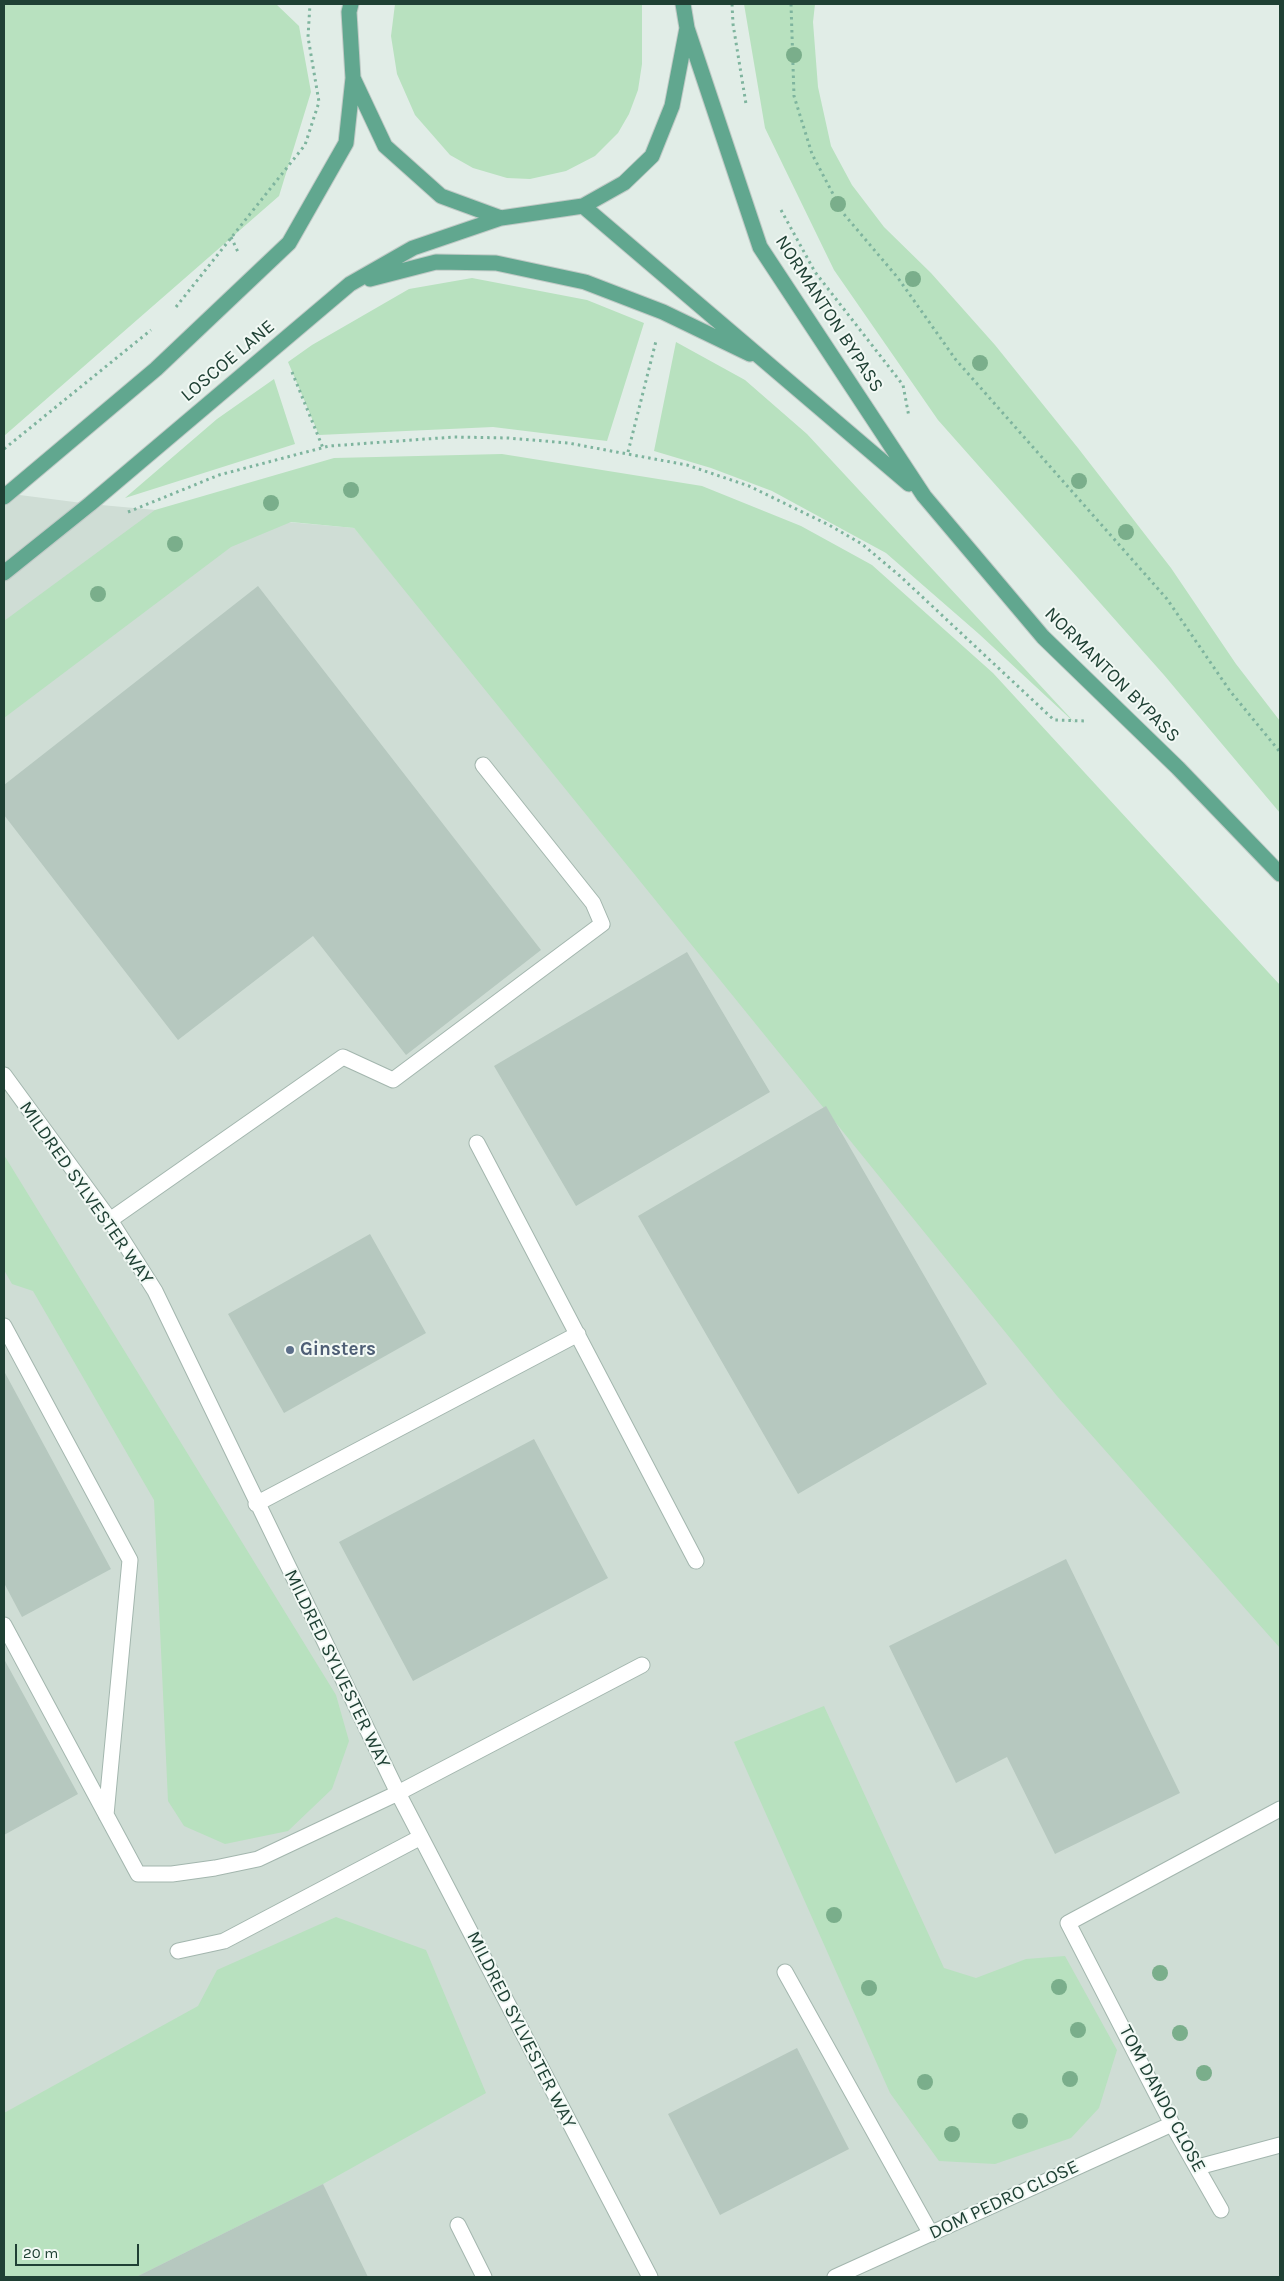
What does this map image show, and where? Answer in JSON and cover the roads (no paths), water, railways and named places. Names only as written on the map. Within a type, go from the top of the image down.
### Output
[{"type":"main road","points":[[4,497],[156,369],[289,243],[346,143],[354,78],[348,12],[351,4]]},
{"type":"main road","points":[[583,206],[624,183],[652,156],[672,106],[687,28],[683,4]]},
{"type":"main road","name":"NORMANTON BYPASS","points":[[687,28],[760,247],[924,496],[1043,637],[1178,768],[1280,874]]},
{"type":"main road","points":[[354,78],[385,146],[441,196],[501,218]]},
{"type":"main road","name":"NORMANTON BYPASS","points":[[583,206],[924,496]]},
{"type":"main road","name":"LOSCOE LANE","points":[[4,573],[90,504],[350,284],[413,248],[501,218],[583,206]]},
{"type":"main road","points":[[350,284],[436,262],[496,263],[585,282],[663,312],[769,364]]},
{"type":"street","points":[[110,1220],[343,1057],[393,1080],[602,924],[593,903],[484,765]]},
{"type":"street","name":"MILDRED SYLVESTER WAY","points":[[4,1075],[110,1220],[155,1291],[256,1504],[398,1793],[650,2277]]},
{"type":"street","points":[[477,1144],[696,1561]]},
{"type":"street","points":[[4,1326],[130,1560],[106,1815]]},
{"type":"street","points":[[256,1504],[578,1334]]},
{"type":"street","points":[[4,1625],[138,1874],[172,1874],[258,1859],[398,1793],[642,1665]]},
{"type":"street","name":"TOM DANDO CLOSE","points":[[1221,2210],[1172,2124],[1068,1923],[1280,1810]]},
{"type":"street","points":[[178,1951],[224,1941],[421,1838]]},
{"type":"street","points":[[784,1972],[931,2234]]},
{"type":"street","name":"DOM PEDRO CLOSE","points":[[835,2277],[1172,2124]]},
{"type":"street","points":[[1198,2167],[1280,2145]]},
{"type":"street","points":[[458,2225],[484,2277]]},
{"type":"place","name":"Ginsters","points":[[290,1350]]}]
